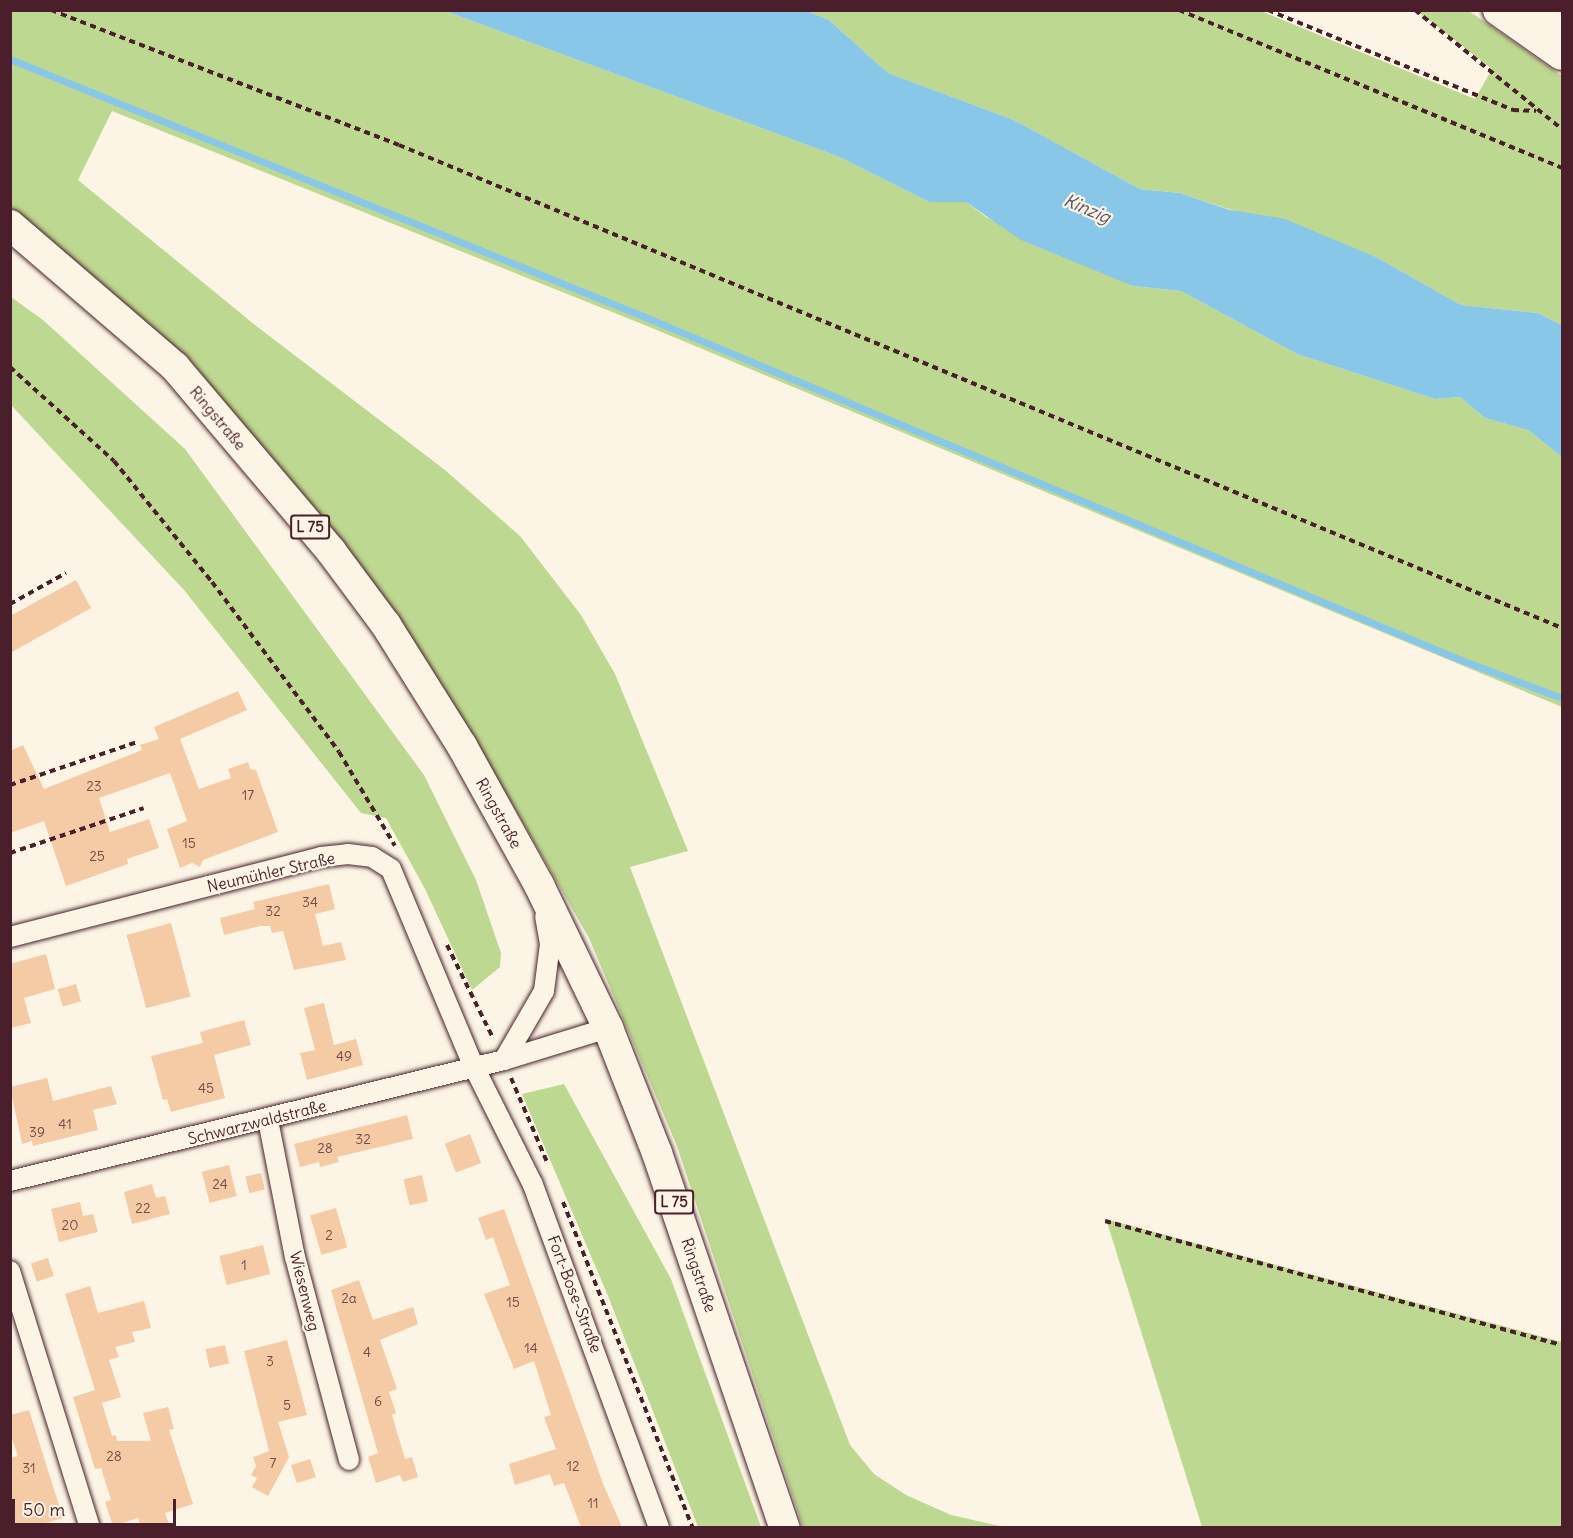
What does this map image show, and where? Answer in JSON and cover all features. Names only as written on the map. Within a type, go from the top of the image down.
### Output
[{"type":"highway","points":[[1499,10],[1563,54]]},
{"type":"highway","points":[[1544,10],[1563,23]]},
{"type":"main road","name":"Ringstraße","points":[[10,225],[175,367],[331,551],[386,625],[462,746],[539,885],[608,1028],[657,1153],[785,1527]]},
{"type":"street","name":"Neumühler Straße","points":[[12,933],[321,857],[348,854],[372,857],[391,869],[474,1067]]},
{"type":"street","points":[[504,1060],[544,991],[550,944],[539,885]]},
{"type":"street","name":"Schwarzwaldstraße","points":[[10,1181],[268,1120],[504,1060],[608,1028]]},
{"type":"street","name":"Fort-Bose-Straße","points":[[474,1067],[533,1185],[659,1527]]},
{"type":"street","name":"Wiesenweg","points":[[268,1120],[295,1257],[349,1460]]},
{"type":"street","points":[[10,1271],[90,1527]]},
{"type":"path","points":[[51,10],[399,145],[1563,627]]},
{"type":"path","points":[[1179,10],[1563,168]]},
{"type":"path","points":[[1268,10],[1513,110],[1536,111]]},
{"type":"path","points":[[1414,10],[1536,111],[1563,129]]},
{"type":"path","points":[[10,604],[66,573]]},
{"type":"path","points":[[10,785],[137,742]]},
{"type":"path","points":[[10,853],[144,808]]},
{"type":"path","points":[[1105,1221],[1563,1345]]},
{"type":"green space","points":[[10,11],[445,11],[837,156],[929,202],[966,202],[986,217],[1133,286],[1181,291],[1297,354],[1435,399],[1460,397],[1485,418],[1528,430],[1562,457],[1562,707],[647,326],[112,111],[78,180],[255,325],[445,470],[520,536],[581,615],[615,674],[688,851],[630,867],[850,1445],[874,1474],[906,1495],[951,1515],[1004,1527],[803,1527],[677,1146],[589,938],[517,812],[432,673],[285,477],[11,213]]},
{"type":"green space","points":[[807,11],[1261,11],[1475,99],[1492,69],[1417,11],[1469,11],[1562,76],[1562,325],[1538,313],[1461,305],[1378,258],[1180,193],[1140,189],[1014,120],[888,73],[829,20]]},
{"type":"green space","points":[[11,297],[43,320],[185,449],[424,775],[476,880],[501,953],[500,967],[472,990],[425,889],[386,818],[361,813],[184,590],[11,405]]},
{"type":"green space","points":[[564,1084],[671,1279],[761,1527],[698,1527],[608,1296],[522,1094]]},
{"type":"green space","points":[[1106,1219],[1562,1342],[1562,1527],[1202,1527]]},
{"type":"water","name":"Kinzig","points":[[445,11],[807,11],[829,20],[888,73],[1014,120],[1140,189],[1180,193],[1230,210],[1285,219],[1378,258],[1461,305],[1538,313],[1562,325],[1562,457],[1528,430],[1485,418],[1460,397],[1435,399],[1297,354],[1181,291],[1133,286],[1021,240],[966,202],[929,202],[837,156]]},
{"type":"building","points":[[76,580],[91,608],[10,653],[10,616]]},
{"type":"building","points":[[238,691],[247,710],[180,739],[199,789],[231,778],[228,769],[248,762],[250,769],[256,770],[278,832],[203,860],[200,867],[192,863],[180,868],[167,829],[187,821],[170,773],[99,798],[110,832],[149,819],[159,848],[127,859],[128,864],[66,886],[44,821],[10,833],[10,751],[23,745],[44,789],[142,750],[140,745],[159,739],[154,727]]},
{"type":"building","points":[[329,884],[335,909],[315,914],[323,946],[341,942],[346,960],[294,970],[283,931],[272,933],[270,926],[260,926],[224,935],[220,918],[255,909],[253,902]]},
{"type":"building","points":[[171,923],[191,996],[146,1008],[127,935]]},
{"type":"building","points":[[46,954],[55,989],[24,998],[31,1023],[10,1028],[10,964]]},
{"type":"building","points":[[76,984],[81,1001],[63,1007],[58,989]]},
{"type":"building","points":[[324,1003],[334,1045],[356,1039],[363,1065],[307,1080],[300,1053],[315,1050],[304,1008]]},
{"type":"building","points":[[244,1020],[251,1045],[214,1055],[225,1098],[171,1112],[167,1099],[163,1100],[151,1056],[203,1043],[200,1032]]},
{"type":"building","points":[[47,1078],[53,1101],[111,1086],[117,1104],[93,1110],[98,1130],[33,1146],[32,1141],[22,1144],[10,1087]]},
{"type":"building","points":[[407,1115],[413,1139],[337,1157],[339,1162],[320,1167],[319,1162],[300,1167],[294,1144]]},
{"type":"building","points":[[470,1134],[481,1163],[456,1173],[445,1144]]},
{"type":"building","points":[[229,1165],[237,1196],[210,1203],[202,1172]]},
{"type":"building","points":[[261,1173],[265,1190],[249,1193],[245,1177]]},
{"type":"building","points":[[422,1175],[428,1201],[410,1206],[403,1179]]},
{"type":"building","points":[[152,1184],[156,1198],[165,1196],[170,1214],[132,1224],[124,1192]]},
{"type":"building","points":[[80,1202],[83,1216],[93,1214],[98,1232],[59,1242],[51,1209]]},
{"type":"building","points":[[336,1208],[347,1247],[321,1255],[310,1215]]},
{"type":"building","points":[[504,1209],[604,1486],[622,1527],[581,1527],[564,1483],[554,1486],[550,1474],[515,1485],[509,1464],[556,1449],[544,1417],[551,1415],[534,1361],[514,1369],[484,1294],[510,1285],[493,1237],[486,1240],[478,1218]]},
{"type":"building","points":[[263,1245],[270,1274],[227,1285],[219,1256]]},
{"type":"building","points":[[48,1258],[54,1276],[37,1282],[31,1264]]},
{"type":"building","points":[[359,1280],[373,1320],[413,1307],[418,1324],[380,1340],[397,1389],[389,1392],[396,1413],[392,1415],[405,1459],[412,1457],[418,1477],[403,1482],[400,1475],[376,1483],[368,1457],[378,1453],[331,1290]]},
{"type":"building","points":[[90,1286],[98,1313],[144,1301],[151,1328],[132,1332],[135,1342],[115,1347],[119,1357],[109,1360],[121,1397],[102,1403],[112,1436],[116,1435],[117,1441],[151,1441],[143,1413],[168,1407],[174,1429],[169,1430],[193,1504],[165,1513],[170,1527],[141,1527],[138,1518],[113,1526],[105,1502],[111,1500],[101,1468],[95,1469],[73,1397],[95,1390],[65,1294]]},
{"type":"building","points":[[287,1340],[307,1415],[278,1422],[289,1457],[268,1496],[252,1487],[257,1478],[251,1475],[256,1466],[253,1457],[269,1451],[244,1351]]},
{"type":"building","points":[[225,1345],[229,1364],[209,1368],[205,1349]]},
{"type":"building","points":[[29,1410],[63,1518],[32,1527],[10,1527],[10,1458],[18,1456],[10,1433],[10,1415]]},
{"type":"building","points":[[310,1459],[316,1477],[297,1483],[291,1465]]},
{"type":"waterway","points":[[10,59],[650,319],[1456,658],[1562,698]]}]
